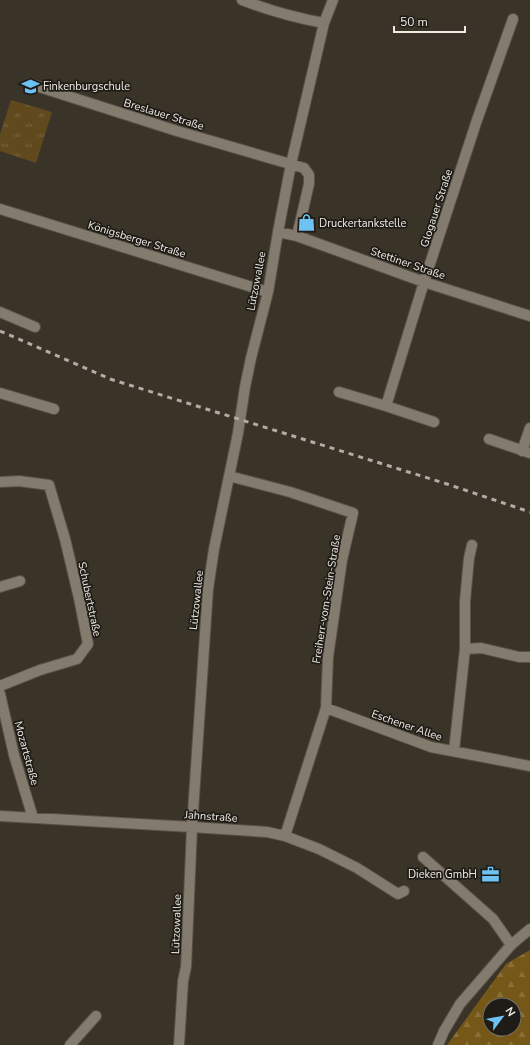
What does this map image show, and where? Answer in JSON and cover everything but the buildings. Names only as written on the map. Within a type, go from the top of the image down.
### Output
[{"type":"street","points":[[242,0],[324,23]]},
{"type":"street","name":"Lützowallee","points":[[179,1045],[183,981],[186,967],[192,827],[208,589],[214,550],[247,380],[268,292],[291,164],[324,23],[333,0]]},
{"type":"street","name":"Glogauer Straße","points":[[386,406],[424,282],[477,120],[513,19]]},
{"type":"street","name":"Breslauer Straße","points":[[30,84],[184,133],[291,164]]},
{"type":"street","points":[[291,164],[304,168],[309,175],[309,184],[297,236]]},
{"type":"street","name":"Königsberger Straße","points":[[0,209],[268,292]]},
{"type":"street","name":"Stettiner Straße","points":[[278,232],[297,236],[424,282],[530,316]]},
{"type":"street","points":[[0,312],[35,327]]},
{"type":"street","points":[[340,392],[434,422]]},
{"type":"street","points":[[0,393],[54,408]]},
{"type":"street","points":[[489,439],[526,452],[530,428]]},
{"type":"street","name":"Freiherr-vom-Stein-Straße","points":[[229,476],[290,492],[352,513],[342,560],[328,657],[326,708],[285,836]]},
{"type":"street","name":"Schubertstraße","points":[[0,482],[19,481],[49,485],[67,546],[88,644],[78,659],[40,670],[0,686]]},
{"type":"street","points":[[454,751],[465,648],[465,601],[469,558],[472,545]]},
{"type":"street","points":[[0,587],[20,581]]},
{"type":"street","points":[[465,648],[481,648],[519,657],[530,657]]},
{"type":"street","name":"Mozartstraße","points":[[0,694],[14,755],[33,818]]},
{"type":"street","name":"Eschener Allee","points":[[326,708],[430,747],[530,766]]},
{"type":"street","name":"Jahnstraße","points":[[0,816],[267,832],[285,836],[319,849],[358,868],[398,894],[404,891]]},
{"type":"street","points":[[423,858],[493,919],[511,945]]},
{"type":"street","points":[[438,1045],[444,1031],[460,1004],[511,945],[530,929]]},
{"type":"street","points":[[70,1045],[96,1016]]},
{"type":"green space","points":[[11,100],[52,112],[36,163],[0,151],[0,134]]},
{"type":"green space","points":[[530,950],[530,1045],[447,1045],[506,964]]},
{"type":"railway","points":[[0,331],[110,379],[447,484],[530,512]]},
{"type":"place","name":"Finkenburgschule","points":[[30,86]]},
{"type":"place","name":"Druckertankstelle","points":[[306,223]]},
{"type":"place","name":"Dieken GmbH","points":[[490,874]]}]
